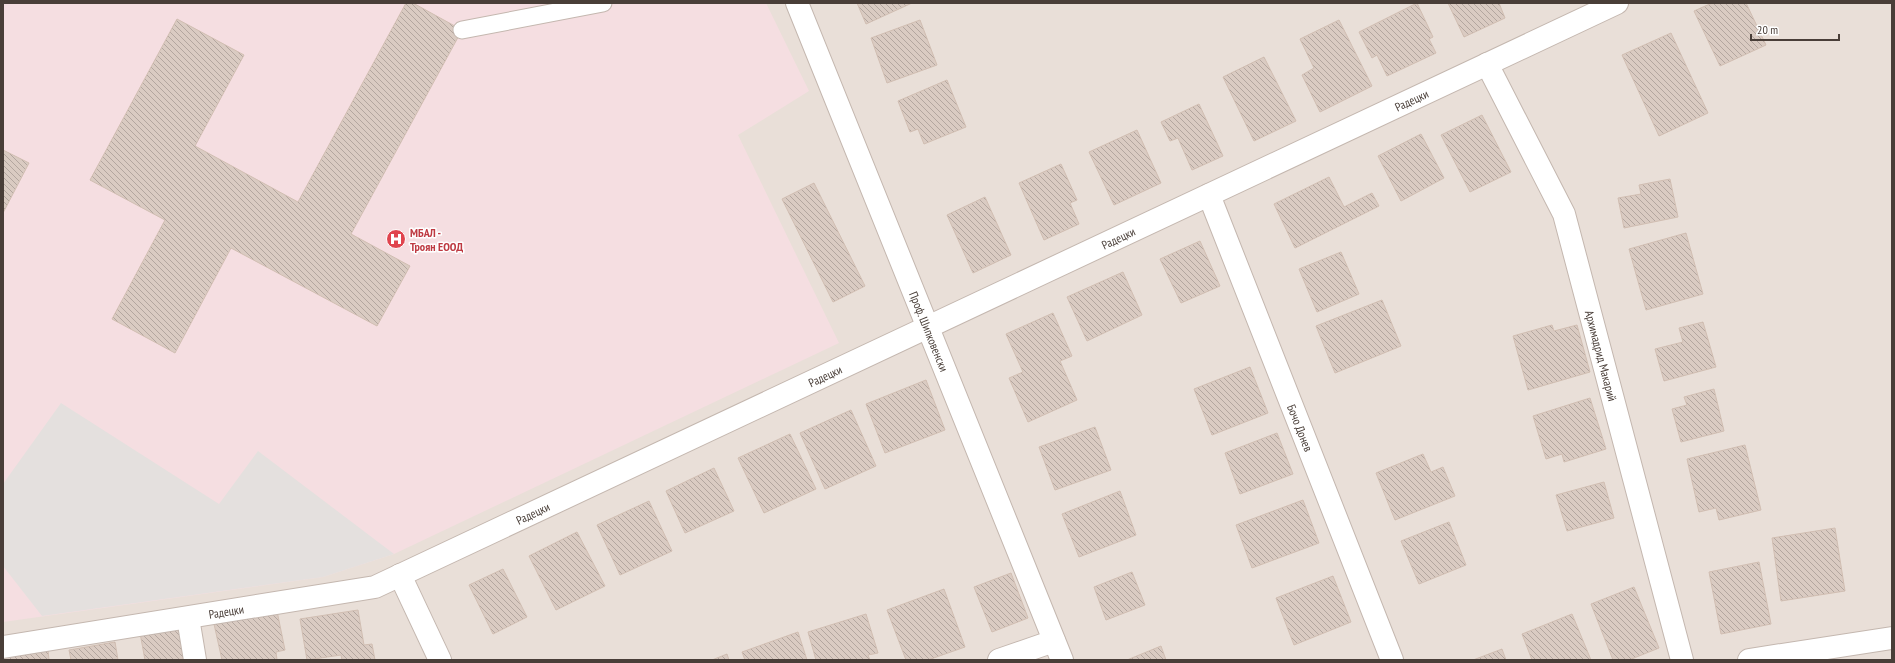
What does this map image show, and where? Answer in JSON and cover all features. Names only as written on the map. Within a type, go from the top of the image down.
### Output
[{"type":"street","name":"Проф. Шипковенски","points":[[797,3],[929,327],[1058,651]]},
{"type":"street","name":"Радецки","points":[[3,647],[375,587],[1617,3]]},
{"type":"street","name":"Архимадрид Макарий","points":[[1487,64],[1564,214],[1682,660]]},
{"type":"street","name":"Бочо Донев","points":[[1209,195],[1392,660]]},
{"type":"street","points":[[400,576],[440,660]]},
{"type":"street","points":[[188,618],[195,660]]},
{"type":"street","points":[[1748,660],[1892,638]]},
{"type":"street","points":[[999,660],[1058,651]]},
{"type":"lane","points":[[462,30],[603,3]]},
{"type":"shaded area","points":[[3,3],[1892,3],[1892,660],[3,660]]},
{"type":"shaded area","name":"МБАЛ - Троян ЕООД","points":[[3,3],[766,3],[809,91],[738,135],[839,343],[394,554],[323,577],[3,622]]},
{"type":"shaded area","points":[[61,403],[219,504],[258,451],[394,554],[323,577],[42,616],[3,566],[3,484]]},
{"type":"building","points":[[406,3],[413,3],[462,30],[351,234],[410,266],[377,326],[231,248],[175,353],[112,319],[165,220],[90,180],[177,19],[244,55],[195,146],[298,202]]},
{"type":"building","points":[[857,3],[912,3],[866,24]]},
{"type":"building","points":[[1417,3],[1433,37],[1429,39],[1436,53],[1387,76],[1377,55],[1372,58],[1359,32]]},
{"type":"building","points":[[1448,3],[1499,3],[1505,18],[1464,37]]},
{"type":"building","points":[[1712,3],[1746,3],[1766,45],[1720,66],[1694,11]]},
{"type":"building","points":[[920,20],[937,65],[887,83],[871,38]]},
{"type":"building","points":[[1339,20],[1372,86],[1320,112],[1302,75],[1314,68],[1300,39]]},
{"type":"building","points":[[1671,33],[1708,113],[1659,136],[1622,55]]},
{"type":"building","points":[[1264,57],[1296,121],[1254,141],[1223,77]]},
{"type":"building","points":[[947,80],[966,127],[924,144],[918,129],[910,132],[898,101]]},
{"type":"building","points":[[1199,104],[1223,156],[1192,170],[1178,138],[1170,141],[1161,122]]},
{"type":"building","points":[[1482,115],[1511,172],[1470,192],[1441,135]]},
{"type":"building","points":[[1137,130],[1161,183],[1114,205],[1089,152]]},
{"type":"building","points":[[1421,134],[1444,178],[1401,201],[1378,156]]},
{"type":"building","points":[[3,150],[29,163],[3,213]]},
{"type":"building","points":[[1061,164],[1077,200],[1070,203],[1079,224],[1044,240],[1019,183]]},
{"type":"building","points":[[1329,177],[1344,207],[1372,193],[1379,206],[1295,248],[1274,204]]},
{"type":"building","points":[[1670,179],[1678,217],[1624,228],[1618,198],[1641,194],[1639,185]]},
{"type":"building","points":[[814,183],[865,286],[833,302],[782,199]]},
{"type":"building","points":[[985,197],[1011,255],[973,273],[947,215]]},
{"type":"building","points":[[1686,233],[1703,294],[1646,310],[1629,249]]},
{"type":"building","points":[[1200,241],[1220,286],[1181,303],[1160,259]]},
{"type":"building","points":[[1341,252],[1359,294],[1317,312],[1299,269]]},
{"type":"building","points":[[1123,272],[1142,315],[1087,341],[1067,297]]},
{"type":"building","points":[[1382,300],[1401,346],[1335,373],[1316,326]]},
{"type":"building","points":[[1053,313],[1072,356],[1060,361],[1077,400],[1028,422],[1009,378],[1023,372],[1006,334]]},
{"type":"building","points":[[1703,322],[1716,367],[1664,381],[1655,349],[1683,342],[1679,328]]},
{"type":"building","points":[[1552,325],[1554,331],[1577,325],[1590,372],[1528,390],[1513,336]]},
{"type":"building","points":[[1250,367],[1268,413],[1212,435],[1194,389]]},
{"type":"building","points":[[926,380],[945,430],[885,453],[866,404]]},
{"type":"building","points":[[1714,389],[1724,431],[1681,442],[1672,409],[1687,405],[1684,397]]},
{"type":"building","points":[[1590,398],[1606,449],[1564,462],[1562,454],[1546,459],[1533,416]]},
{"type":"building","points":[[851,410],[876,466],[825,489],[800,433]]},
{"type":"building","points":[[1095,427],[1111,470],[1055,490],[1039,447]]},
{"type":"building","points":[[1277,433],[1293,474],[1240,494],[1225,453]]},
{"type":"building","points":[[790,434],[816,489],[764,513],[738,458]]},
{"type":"building","points":[[1745,445],[1761,510],[1719,520],[1716,508],[1699,512],[1687,459]]},
{"type":"building","points":[[1423,454],[1431,472],[1443,467],[1455,496],[1395,520],[1376,473]]},
{"type":"building","points":[[714,468],[734,511],[685,533],[666,491]]},
{"type":"building","points":[[1604,482],[1614,518],[1567,531],[1556,495]]},
{"type":"building","points":[[1120,491],[1136,535],[1079,557],[1062,514]]},
{"type":"building","points":[[1303,500],[1319,543],[1252,568],[1236,525]]},
{"type":"building","points":[[649,501],[672,551],[620,575],[597,525]]},
{"type":"building","points":[[1449,522],[1466,565],[1419,584],[1401,541]]},
{"type":"building","points":[[1835,528],[1845,591],[1781,601],[1772,538]]},
{"type":"building","points":[[577,532],[605,586],[556,610],[529,556]]},
{"type":"building","points":[[1759,562],[1771,624],[1721,634],[1709,572]]},
{"type":"building","points":[[503,569],[527,617],[493,634],[469,585]]},
{"type":"building","points":[[1132,572],[1145,605],[1106,620],[1094,587]]},
{"type":"building","points":[[1011,573],[1028,618],[992,632],[974,587]]},
{"type":"building","points":[[1333,576],[1351,622],[1294,645],[1276,598]]},
{"type":"building","points":[[1634,587],[1659,648],[1629,660],[1613,660],[1591,604]]},
{"type":"building","points":[[944,589],[965,647],[928,660],[906,660],[887,610]]},
{"type":"building","points":[[358,610],[364,645],[372,644],[375,660],[342,660],[341,655],[307,660],[300,619]]},
{"type":"building","points":[[277,611],[285,650],[276,652],[277,660],[222,660],[214,624]]},
{"type":"building","points":[[866,614],[878,653],[868,655],[870,660],[816,660],[808,632]]},
{"type":"building","points":[[1572,614],[1591,660],[1532,660],[1522,634]]},
{"type":"building","points":[[181,626],[187,660],[145,660],[140,633]]},
{"type":"building","points":[[798,632],[807,660],[745,660],[742,652]]},
{"type":"building","points":[[115,642],[118,660],[71,660],[69,650]]},
{"type":"building","points":[[1161,646],[1166,660],[1127,660]]},
{"type":"building","points":[[1502,649],[1506,660],[1473,660]]},
{"type":"building","points":[[48,650],[49,660],[3,660],[3,657]]},
{"type":"building","points":[[727,654],[729,660],[712,660]]},
{"type":"place","name":"МБАЛ - Троян ЕООД","points":[[396,239]]}]
